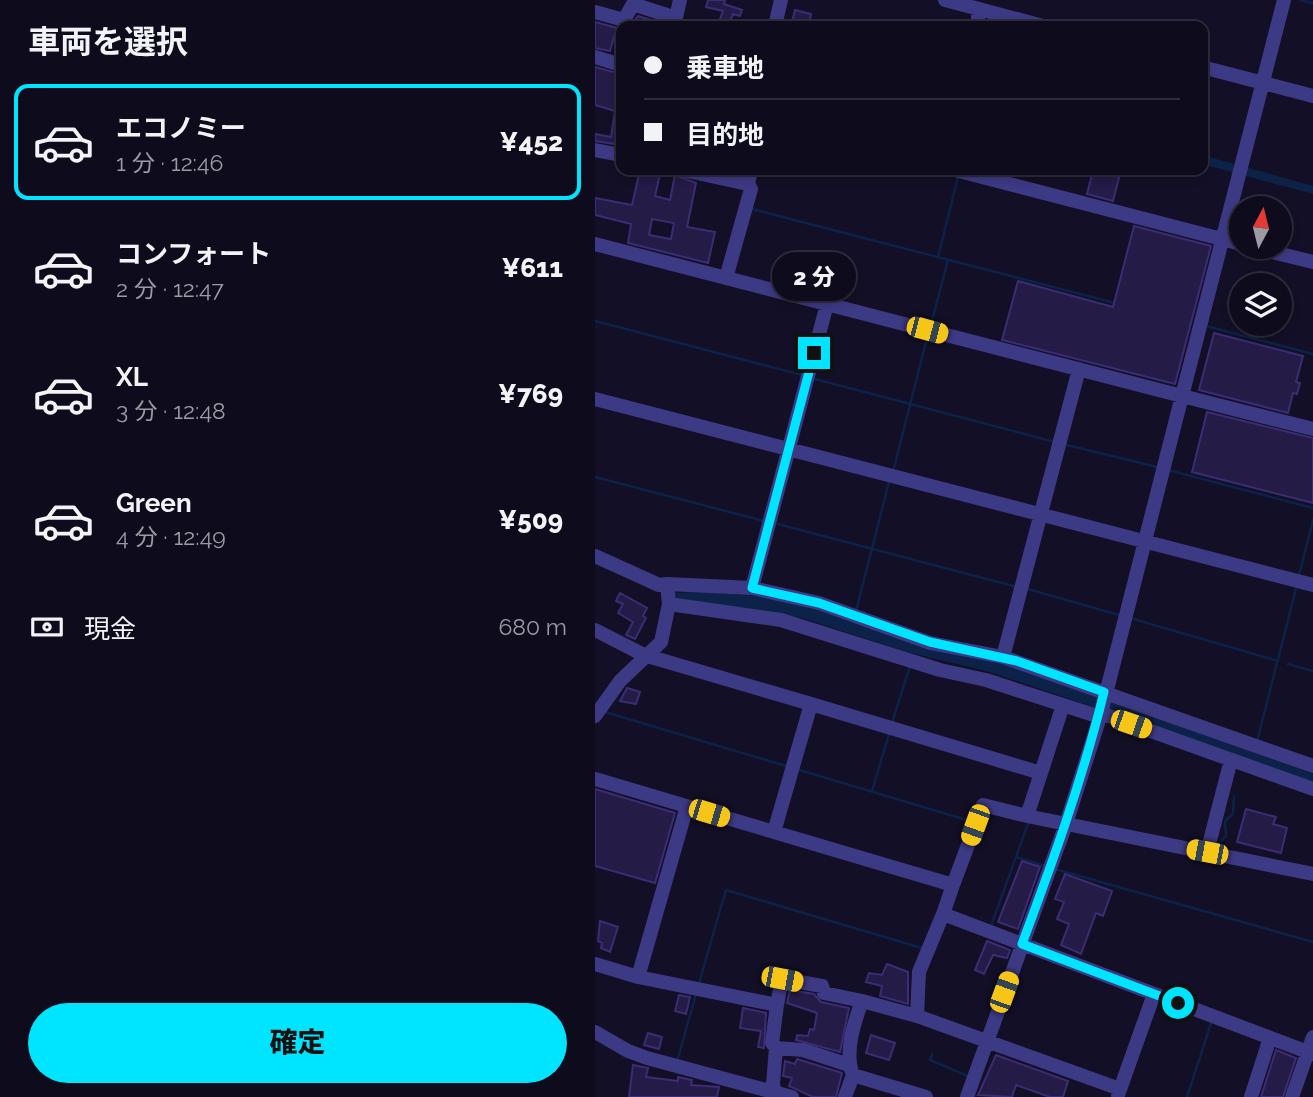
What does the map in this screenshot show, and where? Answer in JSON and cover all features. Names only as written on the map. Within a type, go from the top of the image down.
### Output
[{"type":"street","points":[[675,21],[680,0]]},
{"type":"street","points":[[776,21],[781,0]]},
{"type":"street","points":[[945,0],[1024,21]]},
{"type":"street","points":[[967,1097],[1066,824],[1100,714],[1284,0]]},
{"type":"street","points":[[595,12],[624,20],[633,4],[673,21]]},
{"type":"street","points":[[973,8],[977,21]]},
{"type":"street","points":[[595,57],[616,63]]},
{"type":"street","points":[[1208,69],[1313,96]]},
{"type":"street","points":[[595,150],[616,154]]},
{"type":"street","points":[[726,278],[751,189],[749,177],[730,175]]},
{"type":"street","points":[[976,175],[1229,241]]},
{"type":"street","points":[[595,244],[1313,429]]},
{"type":"street","points":[[1292,257],[1313,262]]},
{"type":"street","points":[[752,588],[827,304]]},
{"type":"street","points":[[1003,657],[1079,369]]},
{"type":"street","points":[[595,399],[1313,585]]},
{"type":"street","points":[[595,556],[659,585],[668,594],[781,620],[1063,705],[1106,715],[1313,789]]},
{"type":"street","points":[[668,594],[752,588],[819,603],[930,642],[1003,657],[1313,766]]},
{"type":"street","points":[[595,716],[620,681],[665,634],[668,594]]},
{"type":"street","points":[[595,630],[644,655],[1041,773]]},
{"type":"street","points":[[774,832],[811,704]]},
{"type":"street","points":[[1027,816],[1063,705]]},
{"type":"street","points":[[1207,852],[1231,760]]},
{"type":"street","points":[[595,779],[953,885]]},
{"type":"street","points":[[917,1016],[919,972],[983,805],[1313,874]]},
{"type":"street","points":[[638,977],[687,806]]},
{"type":"street","points":[[943,914],[1310,1053]]},
{"type":"street","points":[[595,964],[638,977],[777,1005]]},
{"type":"street","points":[[776,1094],[773,1084],[776,1048],[772,1043],[782,979],[822,986],[824,993],[917,1016],[1118,1093],[1154,994]]},
{"type":"street","points":[[845,1097],[851,1070],[854,1023],[862,1002]]},
{"type":"street","points":[[595,1033],[647,1058],[792,1097]]},
{"type":"street","points":[[1292,1097],[1310,1053],[1313,1037]]},
{"type":"street","points":[[1251,1097],[1271,1038]]},
{"type":"street","points":[[776,1048],[803,1050],[926,1097]]},
{"type":"water","points":[[1208,157],[1313,186],[1313,194],[1208,166]]},
{"type":"water","points":[[701,592],[760,596],[821,608],[1012,665],[1313,774],[1313,782],[990,672],[907,652],[802,618],[664,596],[664,593]]},
{"type":"building","points":[[708,0],[725,0],[724,4],[742,10],[740,16],[733,14],[731,21],[719,21],[723,11],[706,7]]},
{"type":"building","points":[[795,10],[811,14],[810,21],[792,21]]},
{"type":"building","points":[[638,16],[654,21],[634,21]]},
{"type":"building","points":[[595,22],[616,28],[616,37],[614,36],[610,51],[595,48]]},
{"type":"building","points":[[595,67],[616,73],[616,144],[595,141],[595,134],[611,137],[615,111],[595,105]]},
{"type":"building","points":[[639,175],[660,175],[655,196],[670,200],[675,175],[696,183],[687,227],[715,232],[708,263],[628,243],[631,224],[595,215],[595,198],[632,205]],"holes":[[[652,219],[674,223],[671,239],[649,235]]]},
{"type":"building","points":[[1092,175],[1120,175],[1113,201],[1087,194]]},
{"type":"building","points":[[1134,226],[1211,246],[1175,384],[1002,340],[1018,281],[1113,307]]},
{"type":"building","points":[[1214,333],[1303,356],[1296,382],[1300,383],[1297,394],[1293,393],[1288,413],[1199,390]]},
{"type":"building","points":[[1207,412],[1313,438],[1313,503],[1192,472]]},
{"type":"building","points":[[620,593],[647,608],[643,616],[646,618],[635,639],[626,635],[633,622],[618,613],[623,604],[616,601]]},
{"type":"building","points":[[627,688],[640,692],[636,704],[620,701]]},
{"type":"building","points":[[595,789],[675,813],[655,883],[595,866]]},
{"type":"building","points":[[1246,809],[1276,817],[1273,824],[1287,828],[1281,853],[1237,842]]},
{"type":"building","points":[[1022,861],[1040,867],[1018,929],[998,922]]},
{"type":"building","points":[[1065,874],[1112,891],[1103,916],[1096,913],[1081,954],[1061,945],[1069,924],[1057,919],[1064,902],[1055,899]]},
{"type":"building","points":[[600,921],[618,927],[610,952],[601,948],[602,943],[598,941]]},
{"type":"building","points":[[987,941],[1010,950],[1007,958],[993,955],[984,974],[975,970]]},
{"type":"building","points":[[887,964],[908,972],[908,1004],[880,996],[882,986],[866,982],[869,973],[882,975]]},
{"type":"building","points":[[790,990],[814,994],[821,1002],[849,1008],[840,1052],[796,1040],[797,1035],[808,1036],[810,1029],[814,1030],[817,1013],[787,1003]]},
{"type":"building","points":[[679,995],[690,997],[686,1014],[675,1011]]},
{"type":"building","points":[[743,1008],[766,1013],[764,1048],[758,1047],[761,1031],[740,1028]]},
{"type":"building","points":[[648,1033],[662,1037],[659,1049],[644,1045]]},
{"type":"building","points":[[871,1035],[895,1043],[889,1060],[866,1053]]},
{"type":"building","points":[[1276,1050],[1296,1058],[1283,1097],[1261,1097]]},
{"type":"building","points":[[996,1055],[1068,1081],[1063,1097],[1050,1097],[1016,1085],[1012,1097],[978,1095]]},
{"type":"building","points":[[797,1059],[842,1073],[836,1097],[813,1097],[789,1086],[792,1078],[783,1076],[785,1061],[795,1064]]},
{"type":"building","points":[[633,1065],[648,1068],[646,1077],[678,1081],[678,1077],[692,1080],[691,1085],[719,1087],[717,1097],[629,1097]]},
{"type":"waterway","points":[[1300,0],[1313,3]]},
{"type":"waterway","points":[[938,257],[958,177]]},
{"type":"waterway","points":[[752,209],[1115,303]]},
{"type":"waterway","points":[[931,324],[948,260]]},
{"type":"waterway","points":[[595,321],[802,375]]},
{"type":"waterway","points":[[1206,326],[1313,354]]},
{"type":"waterway","points":[[894,468],[928,334]]},
{"type":"waterway","points":[[811,378],[1055,442]]},
{"type":"waterway","points":[[1063,444],[1157,467]]},
{"type":"waterway","points":[[1168,470],[1313,508]]},
{"type":"waterway","points":[[595,477],[764,521]]},
{"type":"waterway","points":[[856,611],[889,482]]},
{"type":"waterway","points":[[1299,575],[1313,520]]},
{"type":"waterway","points":[[774,523],[1017,587]]},
{"type":"waterway","points":[[1028,589],[1119,615]]},
{"type":"waterway","points":[[1257,741],[1296,589]]},
{"type":"waterway","points":[[1130,618],[1278,661]]},
{"type":"waterway","points":[[1288,664],[1313,671]]},
{"type":"waterway","points":[[892,723],[910,666]]},
{"type":"waterway","points":[[605,712],[786,766]]},
{"type":"waterway","points":[[872,791],[889,734]]},
{"type":"waterway","points":[[796,769],[970,821]]},
{"type":"waterway","points":[[1221,841],[1226,836],[1225,821],[1233,814],[1234,796]]},
{"type":"waterway","points":[[991,926],[1029,821]]},
{"type":"waterway","points":[[1016,857],[1045,866]]},
{"type":"waterway","points":[[1055,869],[1313,942]]},
{"type":"waterway","points":[[699,983],[726,890],[925,949]]},
{"type":"waterway","points":[[678,1058],[696,994]]},
{"type":"waterway","points":[[1187,1097],[1212,1020]]},
{"type":"waterway","points":[[932,1054],[930,1060],[968,1076]]},
{"type":"route","points":[[814,353],[752,588],[819,603],[930,642],[1017,661],[1104,692],[1100,717],[1066,824],[1022,944],[1178,1003]]}]
